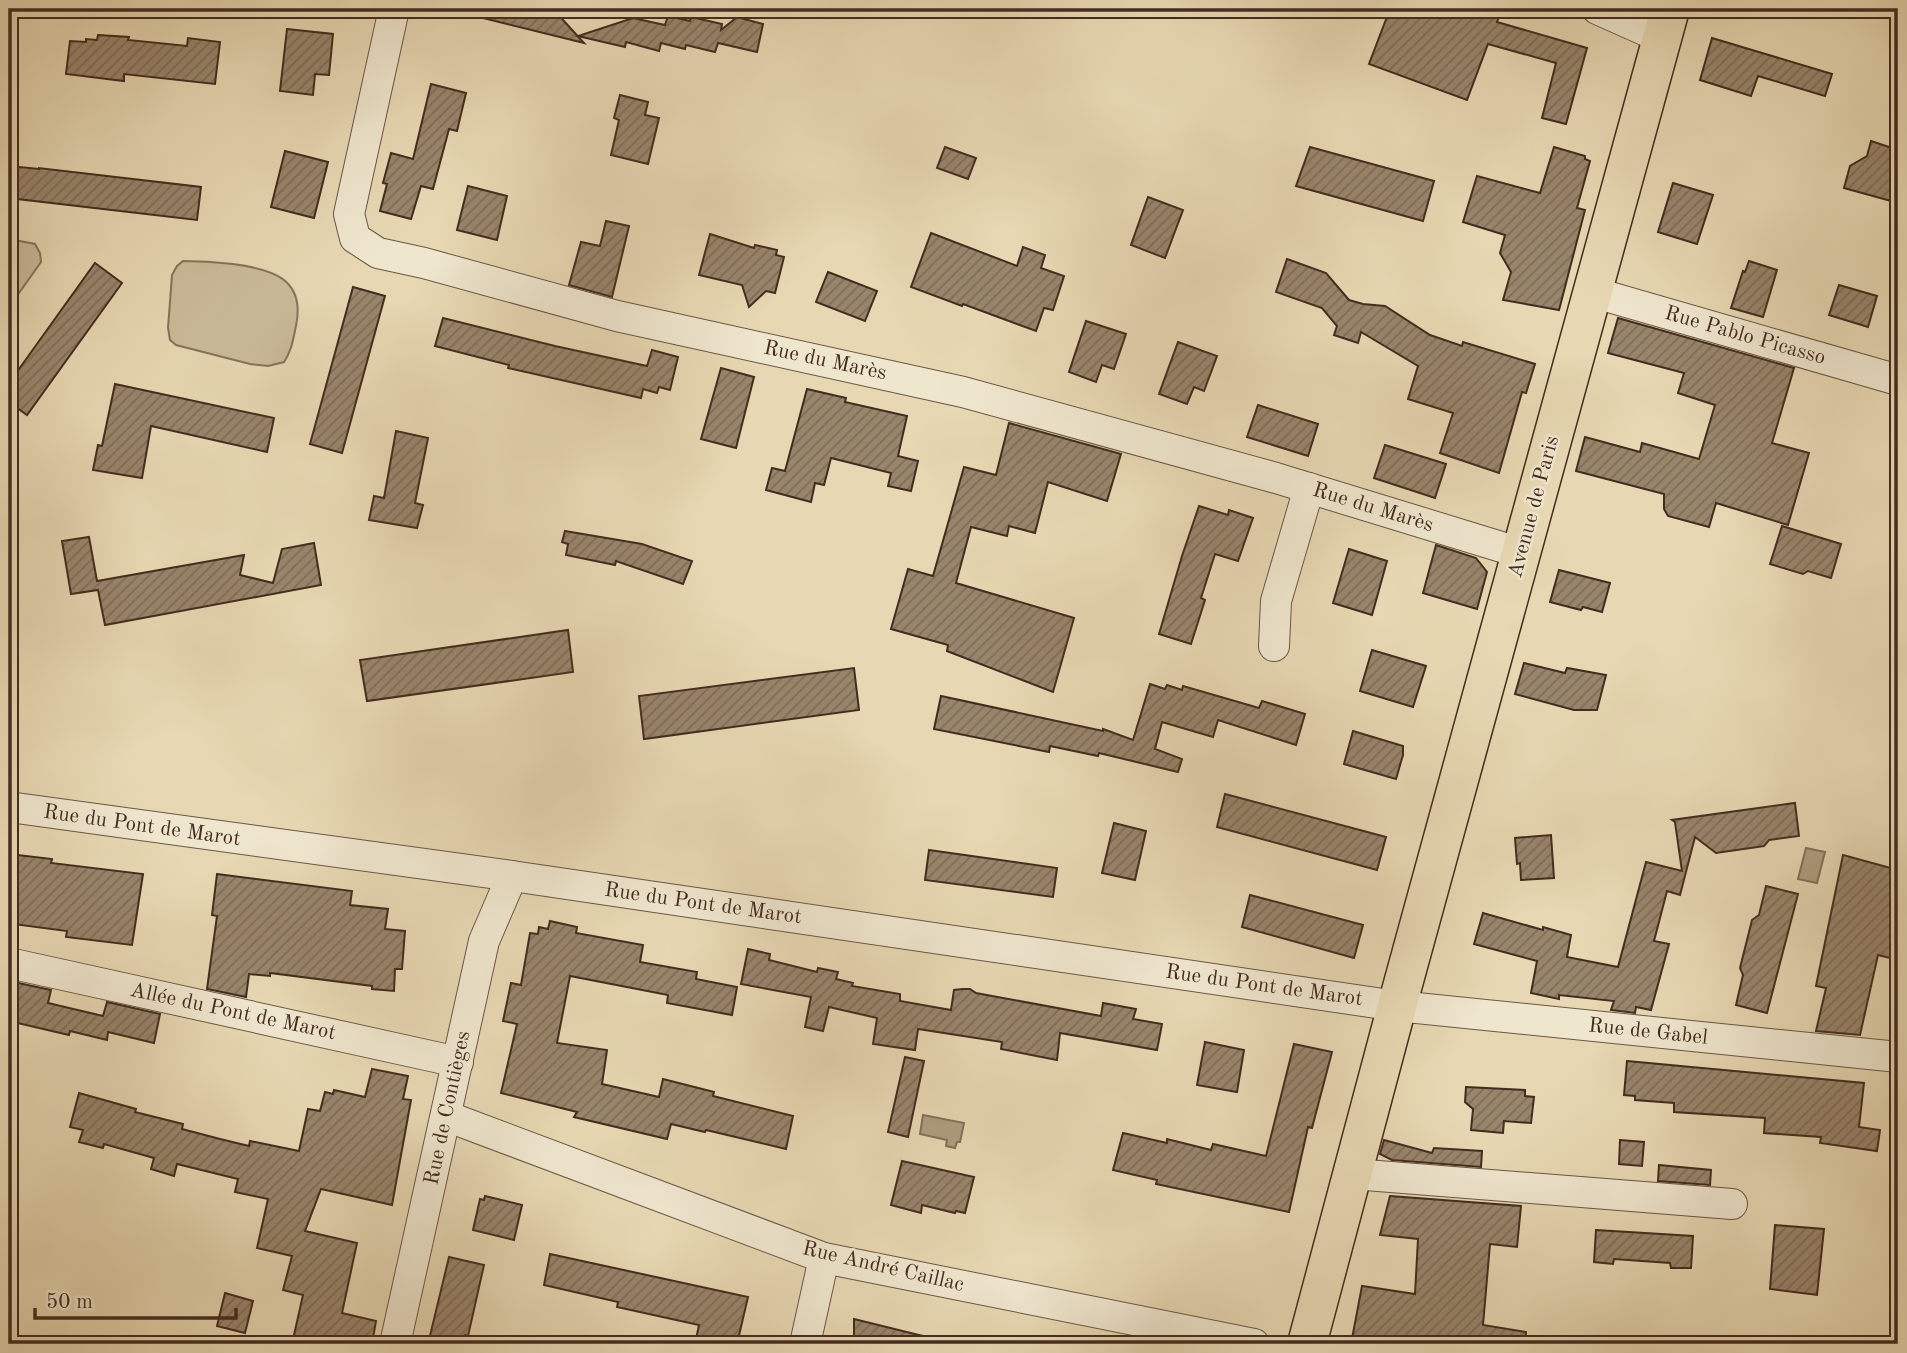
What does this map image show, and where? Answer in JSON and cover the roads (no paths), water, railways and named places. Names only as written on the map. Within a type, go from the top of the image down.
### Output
[{"type":"main road","name":"Avenue de Paris","points":[[1307,1344],[1666,23]]},
{"type":"street","name":"Rue du Marès","points":[[394,9],[349,214],[355,238],[378,253],[617,316],[963,392],[1309,488],[1521,553]]},
{"type":"street","points":[[1597,9],[1666,23]]},
{"type":"street","name":"Rue Pablo Picasso","points":[[1592,292],[1898,380]]},
{"type":"street","points":[[1274,646],[1276,601],[1309,488]]},
{"type":"street","name":"Rue du Pont de Marot","points":[[9,807],[512,876],[1397,1006]]},
{"type":"street","name":"Rue de Contièges","points":[[395,1344],[484,941],[512,876]]},
{"type":"street","name":"Allée du Pont de Marot","points":[[9,962],[458,1062]]},
{"type":"street","name":"Rue de Gabel","points":[[1397,1006],[1898,1058]]},
{"type":"street","name":"Rue André Caillac","points":[[446,1116],[824,1258],[1254,1344]]},
{"type":"street","points":[[1353,1174],[1732,1205]]},
{"type":"street","points":[[805,1344],[824,1258]]}]
